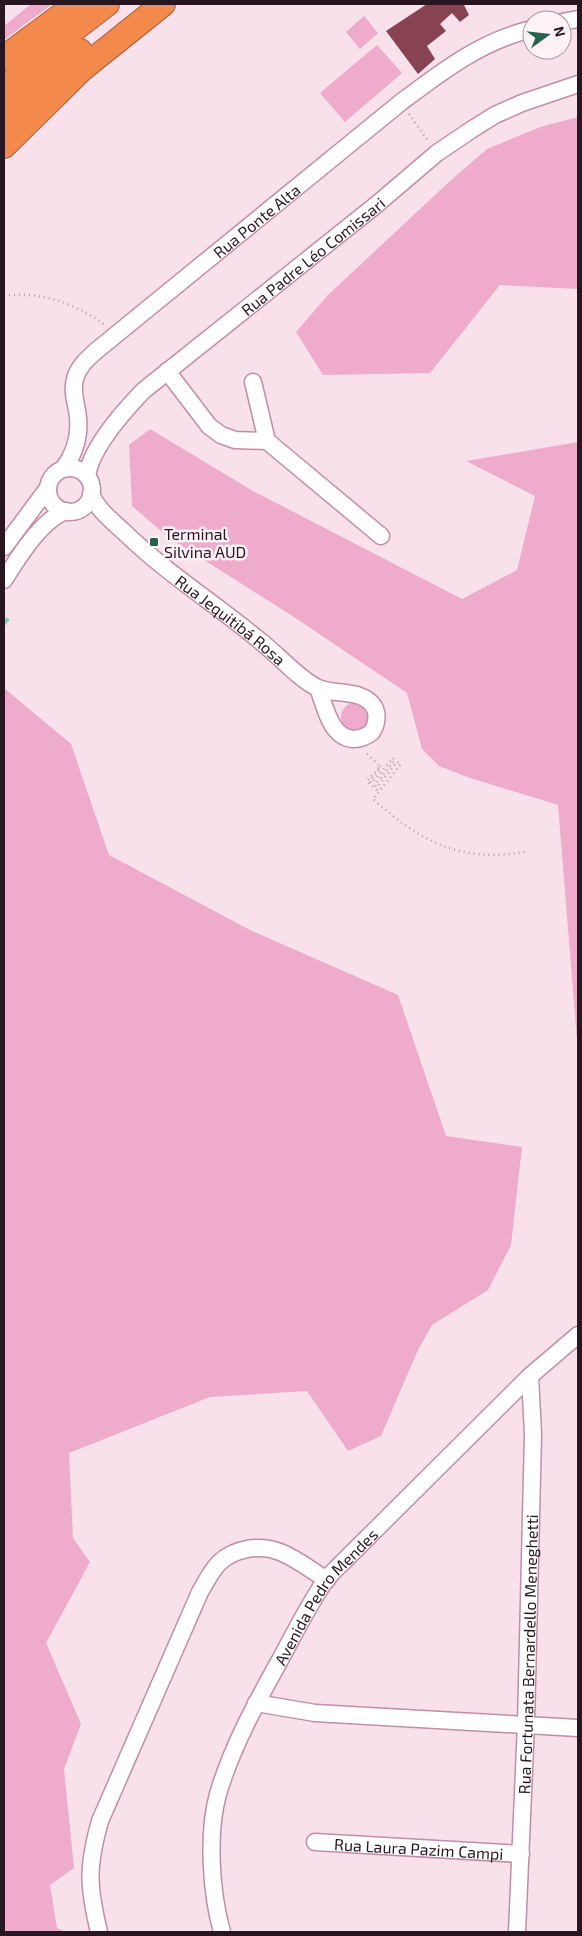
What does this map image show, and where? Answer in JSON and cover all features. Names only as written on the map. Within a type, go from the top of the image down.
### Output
[{"type":"highway","points":[[4,58],[62,15],[86,4]]},
{"type":"highway","points":[[4,90],[38,58],[107,4]]},
{"type":"highway","points":[[4,117],[89,44],[142,4]]},
{"type":"highway","points":[[4,146],[82,69],[164,4]]},
{"type":"street","name":"Rua Ponte Alta","points":[[63,469],[70,460],[77,439],[79,421],[74,388],[77,373],[86,360],[116,333],[443,70],[467,55],[522,32]]},
{"type":"street","name":"Rua Padre Léo Comissari","points":[[87,476],[94,455],[143,391],[376,205],[437,153],[495,115],[538,97],[578,84]]},
{"type":"street","points":[[167,372],[209,426],[221,435],[235,440],[267,441]]},
{"type":"street","points":[[253,382],[267,441],[381,536]]},
{"type":"street","points":[[4,547],[48,488],[54,475],[63,469],[76,469],[87,476],[90,482],[92,503],[74,511],[66,511],[56,515],[49,521],[26,548],[4,580]]},
{"type":"street","points":[[48,488],[49,496],[53,503],[66,511]]},
{"type":"street","name":"Rua Jequitibá Rosa","points":[[92,503],[147,554],[260,640],[318,688]]},
{"type":"street","name":"Avenida Pedro Mendes","points":[[222,1932],[215,1904],[212,1874],[214,1821],[218,1795],[242,1732],[256,1703],[313,1601],[326,1580],[530,1376],[578,1335]]},
{"type":"street","name":"Rua Fortunata Bernardello Meneghetti","points":[[518,1932],[526,1724],[533,1434],[530,1376]]},
{"type":"street","points":[[99,1932],[89,1883],[92,1853],[100,1821],[200,1592],[211,1573],[228,1556],[244,1550],[263,1548],[280,1552],[326,1580]]},
{"type":"street","points":[[256,1703],[315,1713],[578,1728]]},
{"type":"street","name":"Rua Laura Pazim Campi","points":[[315,1842],[521,1854]]},
{"type":"path","points":[[400,103],[437,153]]},
{"type":"path","points":[[4,296],[26,293],[64,303],[98,319],[116,333]]},
{"type":"path","points":[[367,754],[380,766]]},
{"type":"path","points":[[380,766],[382,767],[370,781],[372,782],[393,758],[395,760],[375,785],[377,787],[397,762],[401,764],[373,799],[409,829],[434,843],[461,851],[487,856],[525,852]]},
{"type":"path","points":[[378,792],[367,781],[380,766]]},
{"type":"shaded area","points":[[31,4],[52,4],[4,40],[4,26]]},
{"type":"shaded area","points":[[364,16],[378,33],[360,49],[346,32]]},
{"type":"shaded area","points":[[377,45],[402,73],[345,122],[320,93]]},
{"type":"shaded area","points":[[578,117],[578,289],[500,285],[430,373],[323,375],[296,332],[328,295],[487,149],[540,127]]},
{"type":"shaded area","points":[[150,429],[253,491],[462,599],[517,570],[535,496],[466,461],[578,442],[578,1052],[558,805],[467,777],[439,766],[422,749],[407,693],[297,619],[168,537],[132,506],[129,445]]},
{"type":"shaded area","points":[[4,688],[71,744],[109,855],[250,930],[398,995],[446,1136],[522,1147],[511,1245],[488,1290],[432,1325],[418,1350],[381,1436],[348,1451],[307,1391],[210,1397],[69,1453],[73,1538],[90,1562],[46,1643],[81,1724],[64,1769],[74,1868],[50,1885],[57,1928],[66,1932],[4,1932]]},
{"type":"shaded area","points":[[355,703],[365,707],[369,717],[365,727],[355,731],[345,727],[341,717],[345,707]]},
{"type":"building","points":[[427,4],[467,4],[464,5],[469,15],[460,22],[452,13],[440,24],[446,31],[427,46],[435,59],[418,74],[386,31]]},
{"type":"waterway","points":[[4,623],[7,620]]},
{"type":"place","name":"Terminal Silvina AUD","points":[[154,542]]}]
